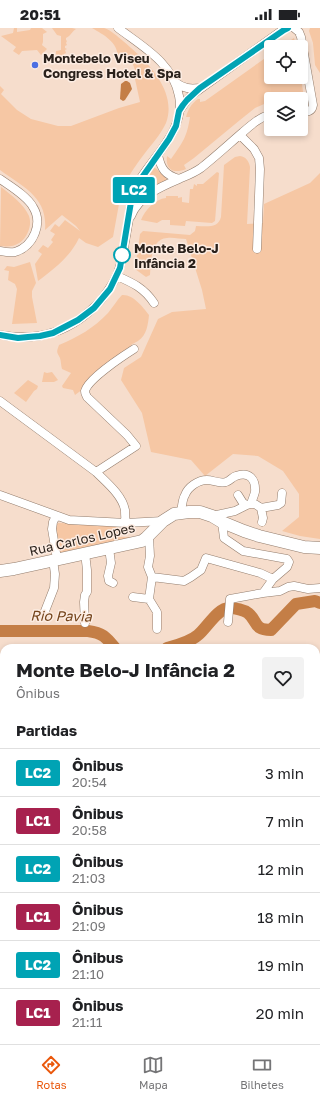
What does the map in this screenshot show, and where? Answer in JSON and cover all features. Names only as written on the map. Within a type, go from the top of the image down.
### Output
[{"type":"street","points":[[0,335],[18,338],[53,333],[82,318],[94,308],[110,289],[117,276],[121,262],[131,202],[136,186],[169,139],[176,126],[180,101],[175,82],[170,72],[153,55],[118,28]]},
{"type":"street","points":[[179,111],[187,100],[200,88],[289,28],[299,32],[301,37]]},
{"type":"street","points":[[301,28],[301,37],[313,105],[308,112]]},
{"type":"street","points":[[175,82],[183,88],[200,88]]},
{"type":"street","points":[[178,93],[200,88]]},
{"type":"street","points":[[128,226],[133,213],[140,202],[149,194],[200,169],[255,122],[264,116]]},
{"type":"street","points":[[240,135],[254,149],[259,158],[260,168],[257,249]]},
{"type":"street","points":[[158,155],[160,164],[166,174],[179,179]]},
{"type":"street","points":[[0,179],[25,198],[33,207],[38,226],[35,235],[27,245],[16,252],[0,252]]},
{"type":"street","points":[[117,276],[143,289],[154,303]]},
{"type":"street","points":[[96,472],[136,446],[127,435],[87,397],[85,394],[86,390],[88,385],[102,372],[134,349]]},
{"type":"street","points":[[0,401],[96,472],[120,498],[125,509],[126,523]]},
{"type":"street","points":[[181,513],[185,495],[192,486],[198,482],[208,480],[226,482],[237,476],[247,474],[253,480],[255,492],[249,504],[217,519]]},
{"type":"street","points":[[238,495],[243,503],[255,504],[261,508],[278,505],[281,503],[282,493]]},
{"type":"street","points":[[0,494],[69,520],[126,523],[163,521],[174,514],[200,512],[244,531],[304,547],[320,548]]},
{"type":"street","points":[[261,508],[263,518],[262,522]]},
{"type":"street","points":[[45,611],[54,588],[55,559],[52,528],[56,516]]},
{"type":"street","points":[[217,519],[224,538],[243,550],[287,559],[289,562],[287,568],[273,579],[262,593]]},
{"type":"street","name":"Rua Carlos Lopes","points":[[0,571],[142,540],[149,536],[163,521]]},
{"type":"street","points":[[149,536],[150,556],[148,567],[152,577],[149,599],[157,612],[157,629]]},
{"type":"street","points":[[109,548],[111,562],[108,576],[109,581],[113,583]]},
{"type":"street","points":[[85,553],[87,570],[87,592],[84,602],[85,623]]},
{"type":"street","points":[[152,577],[184,580],[192,577],[201,570],[206,558],[260,573],[273,579]]},
{"type":"street","points":[[228,622],[230,599],[280,591],[294,586],[308,590],[320,588]]},
{"type":"street","points":[[133,597],[149,599]]},
{"type":"shaded area","points":[[14,28],[17,28],[17,32],[30,30],[31,28],[42,28],[47,32],[43,34],[42,45],[47,49],[41,55],[37,50],[22,51],[19,55],[13,51],[16,47],[1,36],[13,33]]},
{"type":"shaded area","points":[[52,28],[76,29],[66,38],[67,45],[65,48],[67,49],[65,50],[66,53],[64,54],[64,58],[59,57],[56,54],[56,51],[61,50],[61,36],[57,35]]},
{"type":"shaded area","points":[[92,28],[107,29],[138,54],[151,68],[166,94],[168,113],[166,123],[162,131],[136,165],[123,186],[114,183],[112,190],[121,193],[113,237],[98,247],[86,243],[79,238],[66,257],[38,281],[35,264],[42,254],[38,251],[43,245],[48,248],[53,242],[51,240],[55,234],[50,231],[55,224],[59,227],[65,220],[80,231],[62,215],[45,230],[45,219],[38,201],[25,188],[0,170],[0,86],[4,90],[1,94],[17,110],[31,119],[58,126],[71,126],[119,108],[140,102],[135,79],[136,72],[131,60],[118,58],[116,48],[113,43],[106,36]]},
{"type":"shaded area","points":[[310,28],[320,28],[320,73],[315,65],[313,43],[309,31]]},
{"type":"shaded area","points":[[264,59],[264,84],[302,84],[303,92],[264,92],[264,104],[255,108],[184,165],[186,169],[178,171],[171,170],[167,165],[167,156],[171,159],[184,139],[190,117],[186,117],[189,109],[198,99],[200,99],[200,102],[205,101]]},
{"type":"shaded area","points":[[125,81],[130,83],[132,89],[123,101],[120,99],[121,84]]},
{"type":"shaded area","points":[[240,156],[247,160],[250,167],[247,224],[263,223],[264,204],[310,183],[320,173],[320,539],[282,531],[299,517],[299,494],[283,471],[258,456],[233,454],[205,476],[191,460],[151,452],[142,413],[121,380],[124,368],[141,357],[158,319],[172,312],[206,309],[202,290],[186,239],[161,239],[154,247],[151,259],[150,275],[146,277],[135,269],[140,234],[143,231],[190,235],[195,231],[196,226],[211,226],[217,223],[221,217],[224,165],[235,157]]},
{"type":"shaded area","points":[[154,168],[160,171],[167,180],[143,195],[138,194],[138,191]]},
{"type":"shaded area","points":[[217,172],[219,173],[215,221],[212,223],[186,221],[185,226],[170,225],[170,220],[162,220],[157,223],[141,220],[145,212],[154,203],[158,200],[166,198],[166,196],[178,196],[178,198],[182,197],[182,202],[189,203],[190,189],[193,189],[194,184],[197,186],[197,184],[203,184]]},
{"type":"shaded area","points":[[1,187],[21,204],[27,212],[30,220],[29,230],[26,236],[23,240],[13,246],[0,246]]},
{"type":"shaded area","points":[[30,262],[36,283],[32,291],[32,297],[37,323],[12,324],[17,289],[15,284],[8,280],[9,271],[4,270],[7,266],[14,267]]},
{"type":"shaded area","points":[[122,295],[126,295],[134,299],[149,315],[145,333],[141,339],[132,344],[127,351],[75,395],[73,390],[63,388],[62,386],[71,373],[62,369],[57,352],[59,345],[91,328],[108,313]]},
{"type":"shaded area","points":[[44,372],[52,372],[58,380],[54,382],[42,382]]},
{"type":"shaded area","points":[[28,380],[38,386],[26,402],[14,393]]},
{"type":"shaded area","points":[[58,523],[118,525],[118,537],[132,537],[130,540],[58,556],[56,525]]},
{"type":"waterway","name":"Rio Pavia","points":[[181,644],[195,637],[217,614],[226,609],[234,608],[242,610],[251,616],[258,627],[265,630],[271,630],[296,604],[315,601],[320,603]]},
{"type":"waterway","name":"Rio Pavia","points":[[0,631],[88,631],[104,636],[112,644]]},
{"type":"bus line","name":"LC2","points":[[0,335],[18,338],[53,333],[78,320],[94,308],[110,289],[120,268],[131,202],[136,186],[169,139],[176,126],[179,111],[183,105],[200,88],[288,28]]},
{"type":"place","name":"Montebelo Viseu Congress Hotel & Spa","points":[[35,65]]},
{"type":"place","name":"Monte Belo-J Infância 2","points":[[122,255]]}]
